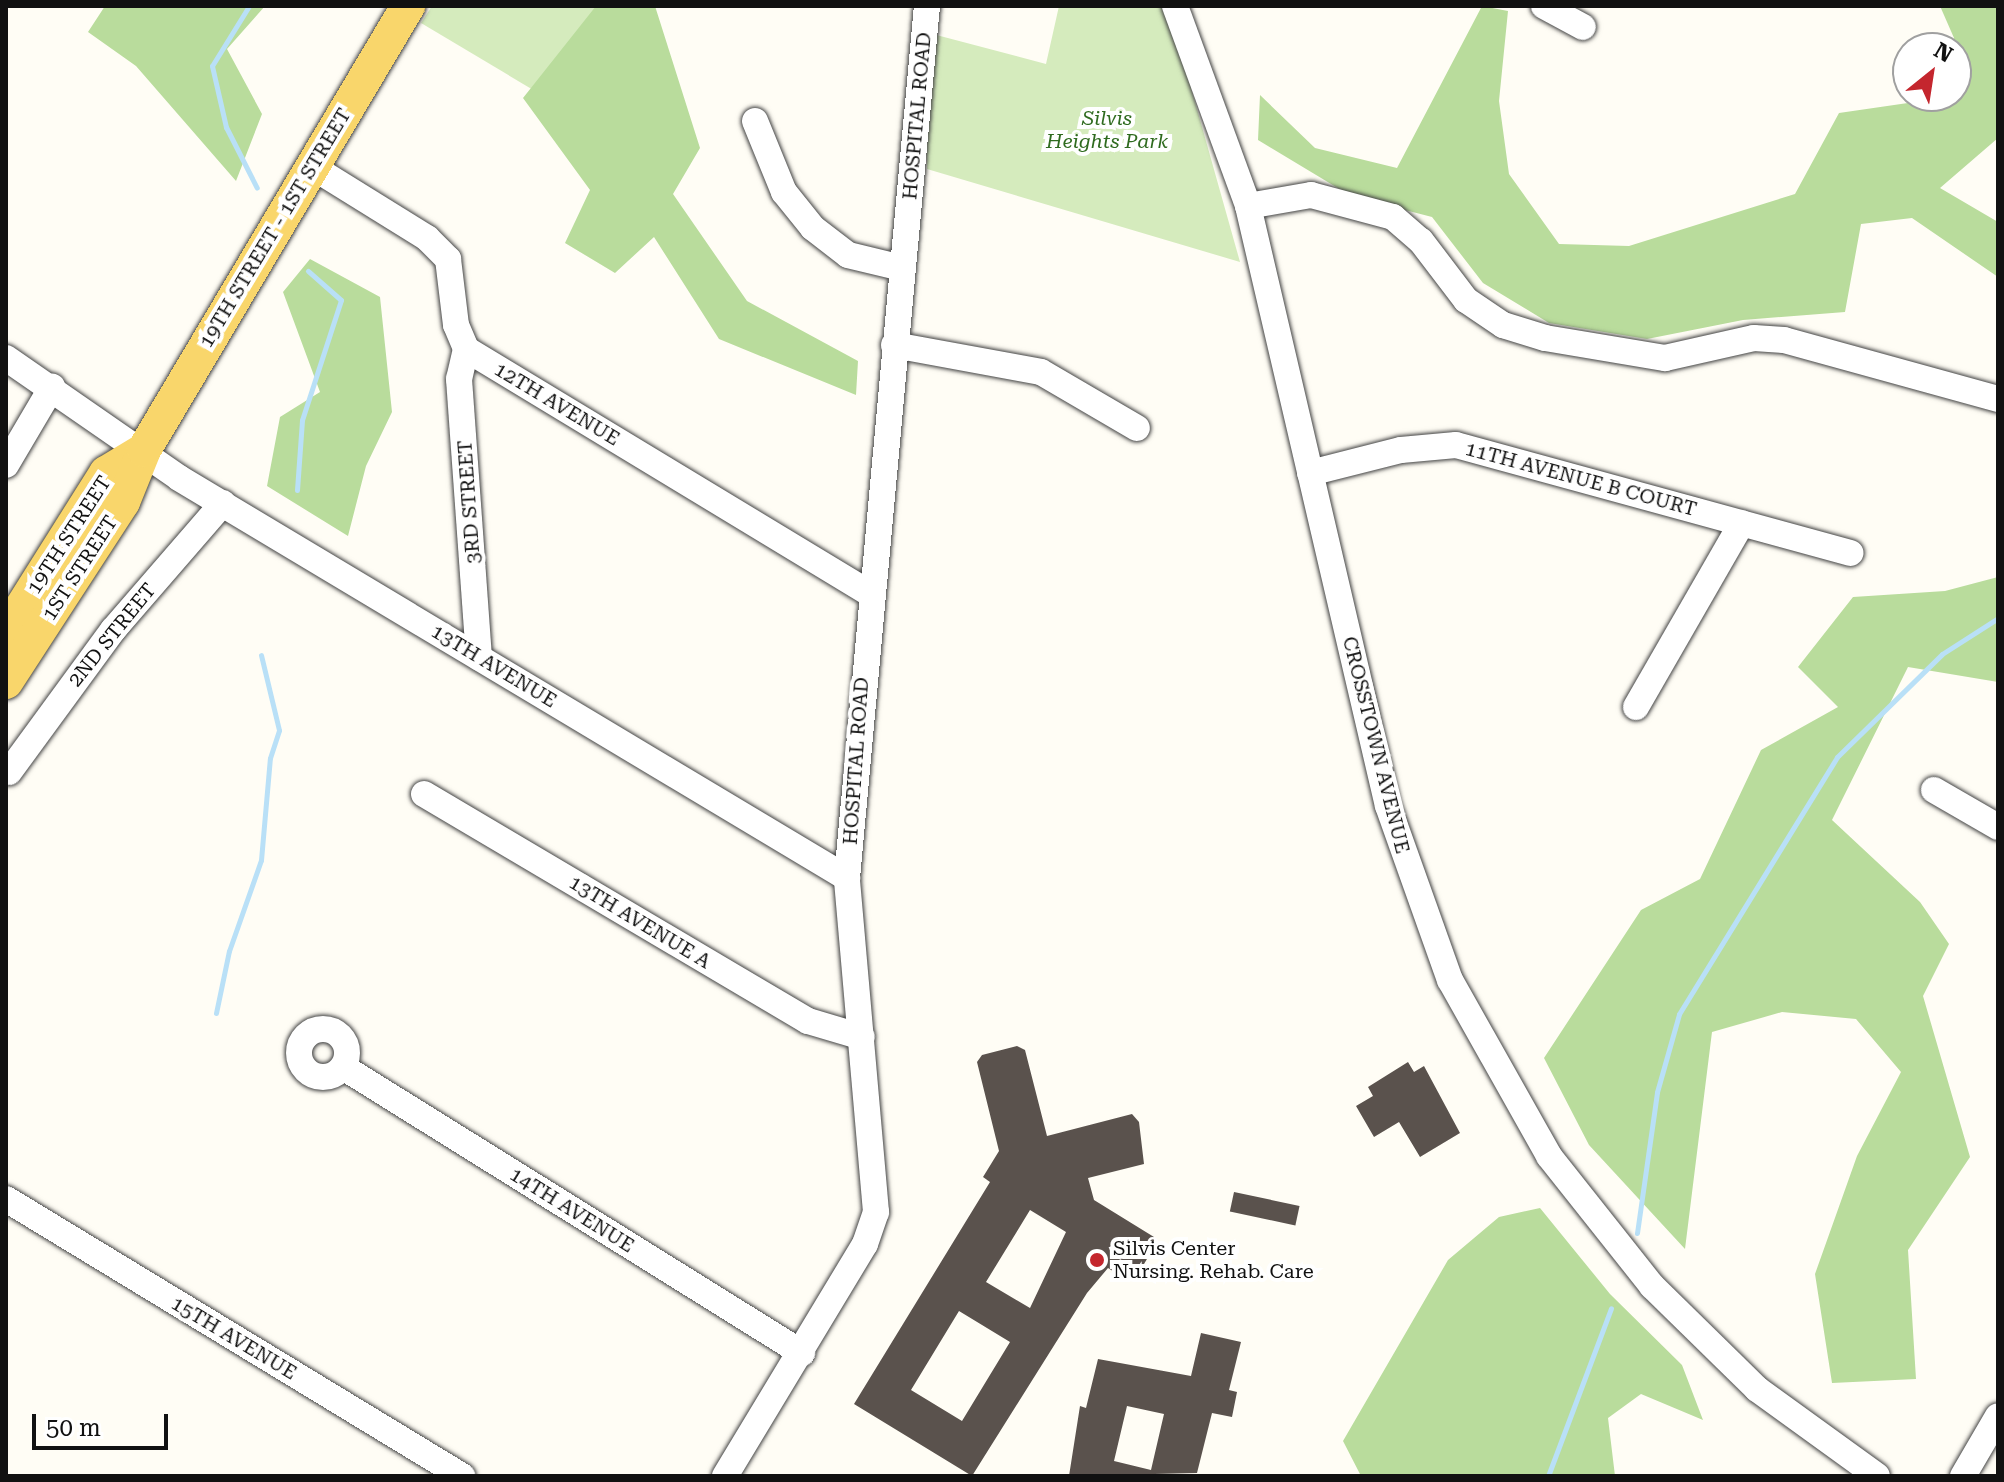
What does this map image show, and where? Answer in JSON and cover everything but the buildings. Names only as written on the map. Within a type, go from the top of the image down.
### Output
[{"type":"main road","name":"19TH STREET - 1ST STREET","points":[[144,450],[408,6]]},
{"type":"main road","name":"19TH STREET","points":[[6,632],[106,473],[144,450]]},
{"type":"main road","name":"1ST STREET","points":[[6,682],[123,502],[144,450]]},
{"type":"street","name":"HOSPITAL ROAD","points":[[725,1476],[865,1244],[876,1212],[847,878],[869,593],[927,6]]},
{"type":"street","name":"CROSSTOWN AVENUE","points":[[1175,6],[1248,206],[1398,840],[1450,980],[1507,1086],[1578,1197],[1682,1319],[1768,1399],[1877,1476]]},
{"type":"street","points":[[1544,6],[1583,27]]},
{"type":"street","points":[[755,121],[784,192],[813,228],[848,255],[902,268]]},
{"type":"street","points":[[311,166],[427,238],[448,259],[456,325],[466,349]]},
{"type":"street","points":[[1248,206],[1311,195],[1393,217],[1421,241],[1466,300],[1503,325],[1545,338],[1665,358],[1754,338],[1784,340],[1998,399]]},
{"type":"street","points":[[894,345],[1041,372],[1137,428]]},
{"type":"street","name":"12TH AVENUE","points":[[466,349],[869,593]]},
{"type":"street","name":"3RD STREET","points":[[466,349],[459,379],[479,657]]},
{"type":"street","name":"13TH AVENUE","points":[[6,358],[223,503],[847,878]]},
{"type":"street","points":[[6,465],[52,387]]},
{"type":"street","name":"11TH AVENUE B COURT","points":[[1310,473],[1401,450],[1456,445],[1850,553]]},
{"type":"street","name":"2ND STREET","points":[[9,772],[113,630],[223,503]]},
{"type":"street","points":[[1636,707],[1742,523]]},
{"type":"street","points":[[1934,790],[1998,827]]},
{"type":"street","name":"13TH AVENUE A","points":[[424,794],[808,1021],[862,1037]]},
{"type":"street","name":"14TH AVENUE","points":[[343,1067],[802,1353]]},
{"type":"street","name":"15TH AVENUE","points":[[6,1199],[462,1476]]},
{"type":"street","points":[[1963,1476],[1998,1416]]},
{"type":"green space","points":[[105,6],[265,6],[227,49],[262,114],[236,181],[136,66],[88,32]]},
{"type":"green space","points":[[432,6],[619,6],[545,97],[421,23]]},
{"type":"green space","points":[[596,6],[655,6],[700,148],[673,194],[747,301],[858,361],[856,395],[719,339],[654,237],[615,273],[565,243],[590,190],[523,98]]},
{"type":"green space","name":"Silvis Heights Park","points":[[1059,6],[1168,6],[1240,262],[927,169],[925,32],[1046,64]]},
{"type":"green space","points":[[1482,6],[1508,11],[1499,101],[1509,174],[1559,244],[1629,246],[1795,194],[1839,113],[1892,105],[1892,112],[1972,112],[1972,32],[1951,32],[1940,6],[1998,6],[1998,138],[1940,188],[1998,222],[1998,277],[1912,218],[1861,224],[1845,312],[1743,320],[1647,339],[1549,323],[1483,283],[1432,217],[1351,196],[1258,140],[1260,95],[1315,148],[1397,168]]},
{"type":"green space","points":[[310,259],[380,297],[392,412],[366,466],[348,536],[267,486],[280,417],[320,392],[283,292]]},
{"type":"green space","points":[[1998,577],[1998,682],[1908,667],[1832,820],[1920,902],[1949,944],[1923,996],[1970,1157],[1908,1250],[1916,1379],[1832,1383],[1815,1274],[1857,1156],[1901,1072],[1856,1019],[1782,1012],[1712,1032],[1685,1249],[1589,1145],[1544,1058],[1641,910],[1700,879],[1761,750],[1838,707],[1798,667],[1853,597],[1945,591]]},
{"type":"green space","points":[[1540,1208],[1610,1294],[1682,1365],[1703,1420],[1641,1394],[1608,1418],[1615,1476],[1361,1476],[1343,1441],[1448,1260],[1499,1217]]},
{"type":"waterway","points":[[249,6],[212,66],[226,127],[257,188]]},
{"type":"waterway","points":[[297,490],[302,420],[341,300],[308,271]]},
{"type":"waterway","points":[[1637,1233],[1657,1092],[1679,1014],[1837,757],[1942,654],[1998,618]]},
{"type":"waterway","points":[[216,1013],[229,951],[261,860],[270,758],[279,730],[261,655]]},
{"type":"waterway","points":[[1548,1476],[1611,1308]]},
{"type":"place","name":"Silvis Center Nursing. Rehab. Care","points":[[1097,1260]]}]
